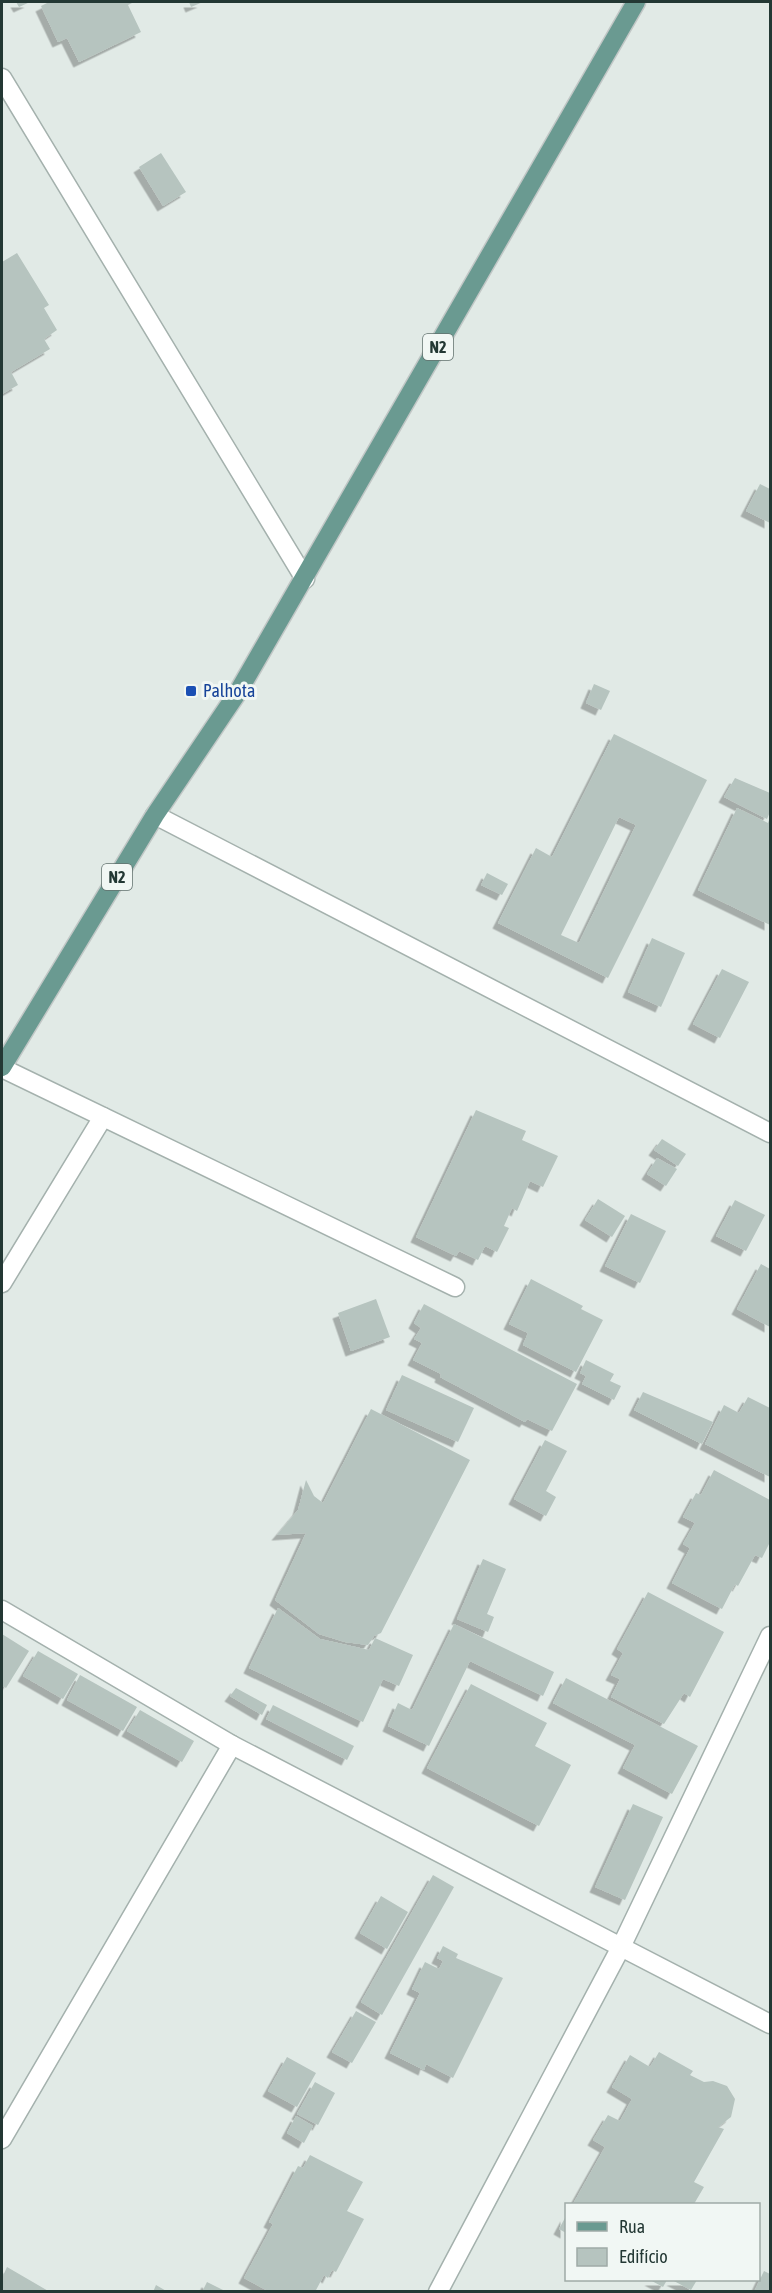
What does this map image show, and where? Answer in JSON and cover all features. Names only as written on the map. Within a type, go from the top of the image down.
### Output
[{"type":"main road","name":"N2","points":[[2,1067],[155,815],[238,692],[636,2]]},
{"type":"street","points":[[2,78],[305,579]]},
{"type":"street","points":[[155,815],[771,1133]]},
{"type":"street","points":[[2,1067],[455,1287]]},
{"type":"street","points":[[2,1282],[103,1117]]},
{"type":"street","points":[[2,1610],[232,1745],[771,2024]]},
{"type":"street","points":[[438,2292],[621,1947],[771,1636]]},
{"type":"street","points":[[2,2139],[232,1745]]},
{"type":"building","points":[[16,2],[30,2],[19,7]]},
{"type":"building","points":[[49,2],[134,2],[128,5],[141,32],[79,62],[67,38],[58,42],[41,6]]},
{"type":"building","points":[[189,2],[203,2],[191,7]]},
{"type":"building","points":[[161,153],[186,192],[163,206],[139,167]]},
{"type":"building","points":[[17,253],[49,305],[44,308],[57,330],[44,339],[50,349],[11,372],[18,385],[2,394],[2,262]]},
{"type":"building","points":[[760,484],[770,489],[770,523],[746,511]]},
{"type":"building","points":[[594,684],[610,691],[601,710],[586,703]]},
{"type":"building","points":[[614,734],[707,780],[608,978],[498,923],[536,848],[552,857]],"holes":[[[619,817],[636,825],[579,943],[561,935]]]},
{"type":"building","points":[[735,778],[770,793],[770,812],[767,819],[724,797]]},
{"type":"building","points":[[737,808],[768,823],[770,817],[770,925],[698,890]]},
{"type":"building","points":[[487,873],[508,884],[502,895],[481,885]]},
{"type":"building","points":[[652,938],[685,953],[661,1007],[628,992]]},
{"type":"building","points":[[722,969],[749,982],[720,1038],[693,1024]]},
{"type":"building","points":[[476,1110],[526,1131],[522,1140],[558,1156],[543,1187],[530,1181],[517,1211],[512,1208],[504,1226],[509,1228],[497,1252],[485,1246],[478,1260],[459,1251],[456,1256],[416,1237]]},
{"type":"building","points":[[662,1139],[686,1154],[678,1166],[654,1150]]},
{"type":"building","points":[[657,1158],[677,1169],[666,1186],[647,1174]]},
{"type":"building","points":[[598,1199],[625,1216],[612,1237],[585,1220]]},
{"type":"building","points":[[735,1200],[765,1215],[746,1251],[716,1236]]},
{"type":"building","points":[[631,1214],[666,1231],[640,1283],[605,1266]]},
{"type":"building","points":[[761,1264],[770,1269],[770,1327],[737,1309]]},
{"type":"building","points":[[531,1279],[583,1306],[581,1309],[603,1320],[576,1372],[523,1345],[528,1333],[509,1324]]},
{"type":"building","points":[[376,1299],[390,1337],[351,1351],[338,1313]]},
{"type":"building","points":[[424,1304],[577,1384],[552,1431],[527,1419],[525,1422],[413,1360],[422,1343],[414,1339],[421,1328],[414,1323]]},
{"type":"building","points":[[586,1360],[614,1374],[610,1381],[621,1386],[614,1400],[582,1384],[586,1376],[580,1373]]},
{"type":"building","points":[[402,1375],[474,1408],[458,1442],[386,1410]]},
{"type":"building","points":[[643,1392],[713,1422],[702,1444],[634,1410]]},
{"type":"building","points":[[748,1397],[770,1408],[770,1477],[705,1444],[724,1405],[739,1413]]},
{"type":"building","points":[[371,1409],[470,1460],[381,1633],[374,1636],[368,1645],[345,1642],[319,1634],[275,1600],[306,1533],[277,1535],[298,1510],[306,1480],[314,1496],[323,1503]]},
{"type":"building","points":[[545,1440],[567,1451],[546,1491],[556,1497],[546,1516],[514,1499]]},
{"type":"building","points":[[714,1470],[770,1500],[770,1542],[762,1558],[755,1555],[738,1586],[735,1584],[722,1609],[672,1583],[690,1548],[683,1544],[695,1523],[683,1517],[696,1493],[701,1495]]},
{"type":"building","points":[[483,1559],[506,1569],[487,1614],[494,1617],[488,1632],[457,1619]]},
{"type":"building","points":[[648,1592],[724,1632],[690,1697],[684,1693],[664,1724],[611,1697],[620,1679],[611,1675],[623,1653],[617,1649]]},
{"type":"building","points":[[278,1608],[320,1639],[369,1650],[375,1638],[413,1655],[399,1686],[383,1679],[363,1722],[249,1668]]},
{"type":"building","points":[[454,1624],[554,1672],[543,1696],[470,1661],[429,1746],[388,1726],[398,1703],[412,1710]]},
{"type":"building","points":[[2,1634],[29,1651],[6,1688],[2,1685]]},
{"type":"building","points":[[38,1651],[78,1674],[63,1699],[23,1676]]},
{"type":"building","points":[[80,1675],[137,1707],[123,1731],[67,1700]]},
{"type":"building","points":[[566,1678],[698,1746],[672,1794],[623,1768],[635,1745],[553,1703]]},
{"type":"building","points":[[471,1684],[547,1723],[535,1746],[571,1765],[539,1826],[427,1768]]},
{"type":"building","points":[[236,1688],[267,1705],[262,1715],[230,1696]]},
{"type":"building","points":[[273,1705],[354,1746],[347,1760],[266,1719]]},
{"type":"building","points":[[140,1710],[194,1741],[182,1762],[127,1731]]},
{"type":"building","points":[[633,1804],[663,1817],[625,1900],[595,1887]]},
{"type":"building","points":[[433,1875],[454,1887],[382,2015],[361,2002]]},
{"type":"building","points":[[381,1896],[408,1912],[387,1949],[360,1933]]},
{"type":"building","points":[[443,1946],[458,1954],[456,1958],[503,1978],[453,2078],[426,2064],[424,2070],[390,2053],[420,1993],[412,1989],[425,1962],[439,1969],[443,1961],[437,1958]]},
{"type":"building","points":[[356,2011],[376,2022],[352,2063],[332,2052]]},
{"type":"building","points":[[659,2052],[693,2071],[690,2075],[704,2082],[713,2081],[727,2086],[735,2099],[731,2117],[718,2127],[724,2129],[694,2182],[704,2187],[695,2203],[574,2203],[605,2147],[593,2140],[608,2115],[620,2121],[632,2099],[612,2087],[630,2055],[650,2067]]},
{"type":"building","points":[[287,2057],[316,2073],[297,2107],[268,2091]]},
{"type":"building","points":[[315,2082],[335,2093],[318,2125],[297,2114]]},
{"type":"building","points":[[296,2116],[313,2126],[304,2143],[287,2133]]},
{"type":"building","points":[[310,2155],[363,2182],[347,2211],[364,2219],[336,2272],[332,2270],[328,2278],[324,2275],[315,2292],[270,2292],[244,2278],[273,2224],[269,2222],[298,2166],[303,2168]]},
{"type":"building","points":[[565,2218],[565,2232],[559,2229]]},
{"type":"building","points":[[7,2267],[50,2292],[2,2292],[2,2278]]},
{"type":"building","points":[[764,2271],[770,2274],[770,2292],[754,2292]]},
{"type":"building","points":[[652,2281],[666,2281],[663,2287]]},
{"type":"building","points":[[674,2281],[696,2281],[691,2290]]},
{"type":"building","points":[[207,2282],[227,2292],[202,2292]]},
{"type":"building","points":[[156,2285],[168,2292],[153,2292]]},
{"type":"place","name":"Palhota","points":[[191,691]]}]
